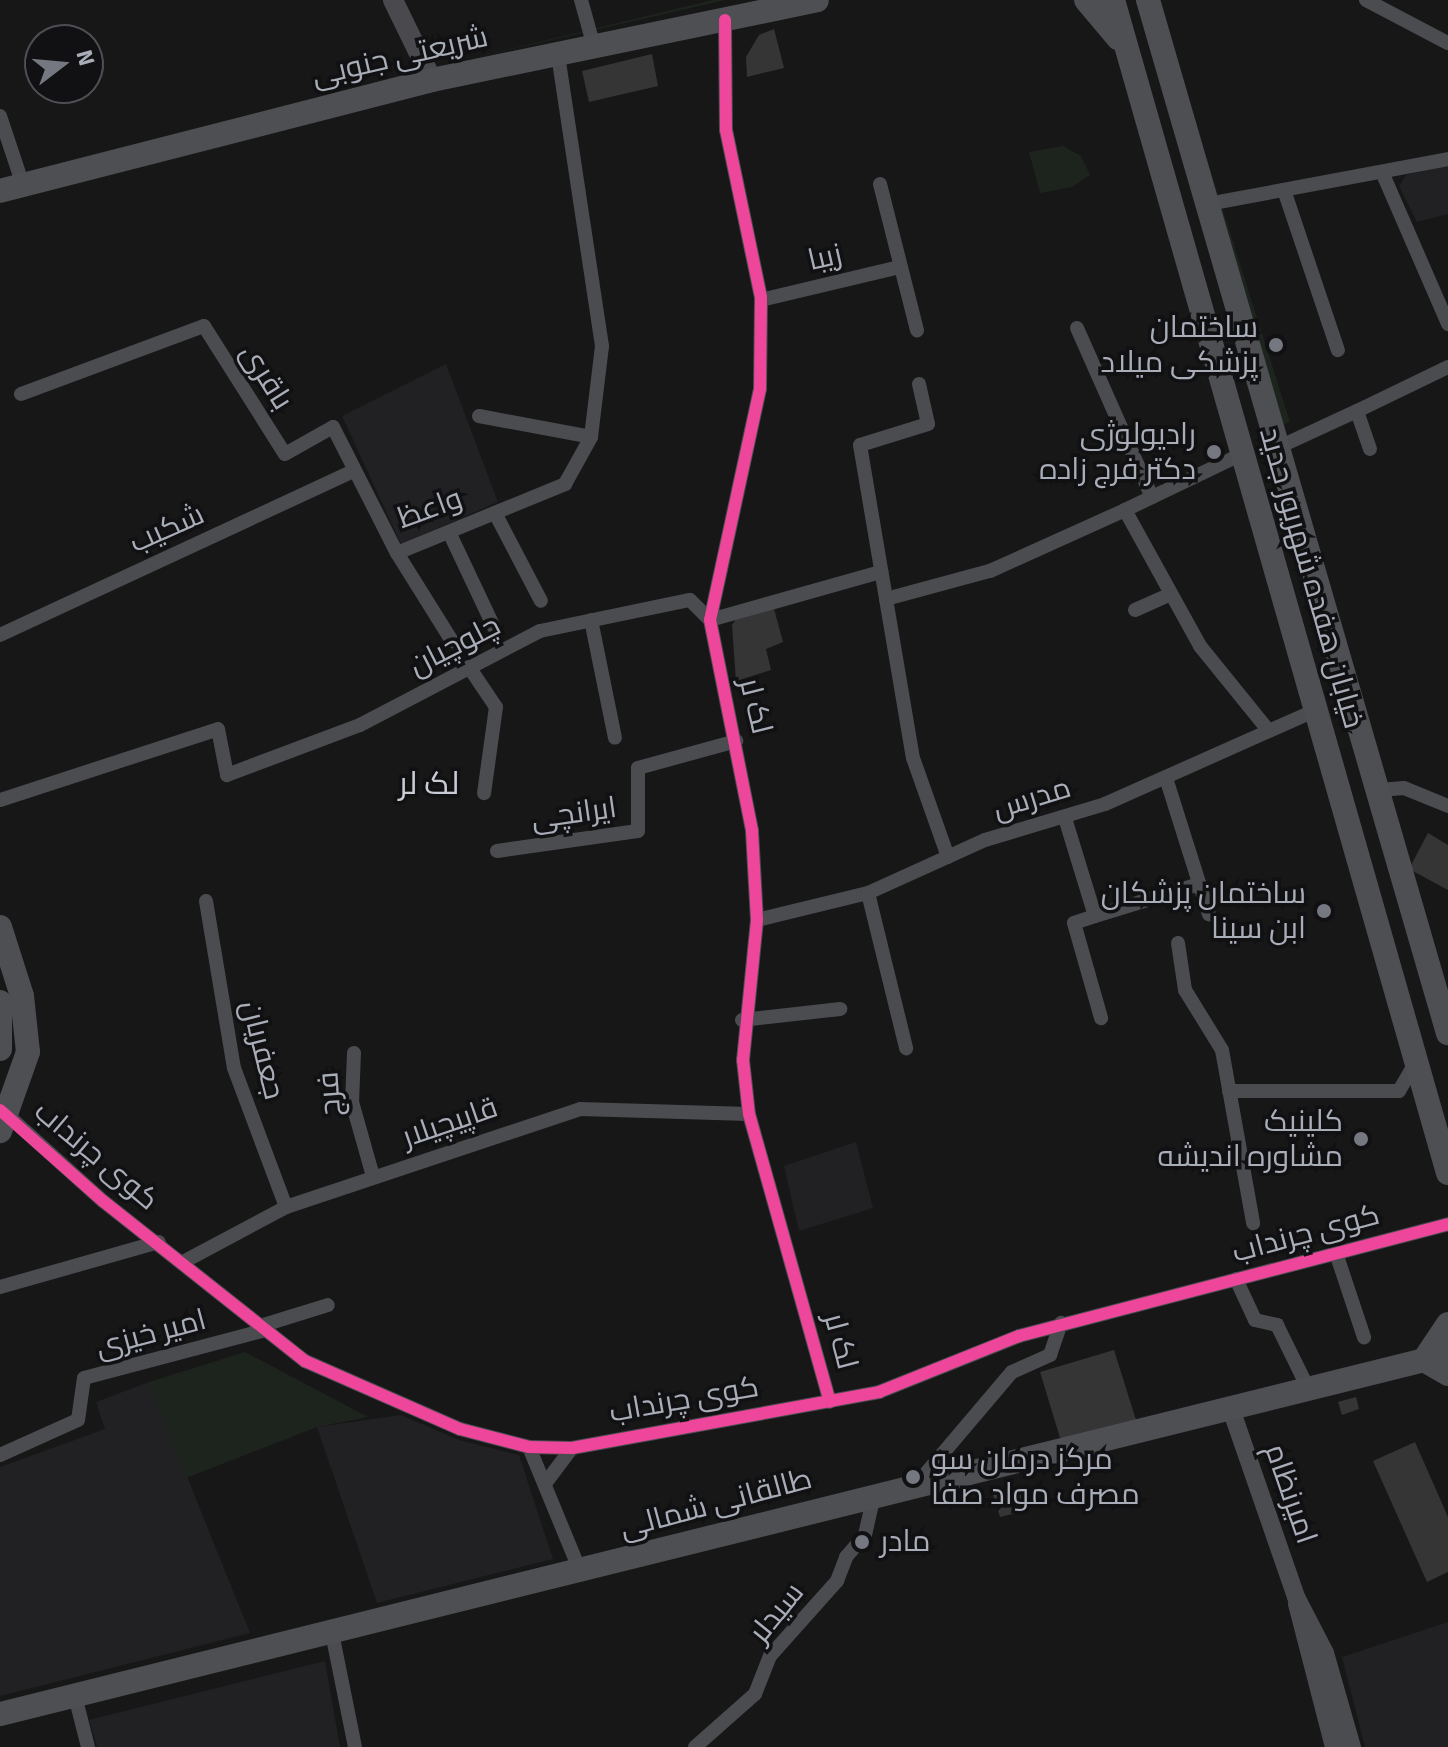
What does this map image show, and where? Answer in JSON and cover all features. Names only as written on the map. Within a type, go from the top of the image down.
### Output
[{"type":"main road","points":[[393,0],[432,80]]},
{"type":"main road","name":"شریعتی جنوبی","points":[[12,188],[432,80],[817,0]]},
{"type":"main road","points":[[1086,0],[1125,49]]},
{"type":"main road","name":"خیابان هفده شهریور جدید","points":[[1113,0],[1448,1173]]},
{"type":"main road","name":"خیابان هفده شهریور جدید","points":[[1148,0],[1380,790],[1448,1033]]},
{"type":"main road","points":[[0,927],[22,996],[28,1052],[3,1119]]},
{"type":"main road","points":[[0,1002],[0,1049]]},
{"type":"main road","points":[[1448,1324],[1424,1360],[1448,1374]]},
{"type":"main road","name":"طالقانی شمالی","points":[[0,1714],[581,1573],[874,1495],[1448,1354]]},
{"type":"street","points":[[581,0],[594,47]]},
{"type":"street","points":[[1366,0],[1448,43]]},
{"type":"street","name":"لک لر","points":[[725,20],[726,130],[754,239],[761,300],[760,389],[710,620],[752,831],[757,920],[742,1020],[749,1114],[830,1402]]},
{"type":"street","name":"واعظ","points":[[285,454],[333,427],[397,553],[565,484],[591,437],[602,346],[558,54]]},
{"type":"street","points":[[0,116],[12,188]]},
{"type":"street","points":[[1208,204],[1448,159]]},
{"type":"street","points":[[1382,172],[1448,324]]},
{"type":"street","points":[[880,184],[917,330]]},
{"type":"street","points":[[1284,190],[1338,350]]},
{"type":"street","name":"زیبا","points":[[761,300],[900,267]]},
{"type":"street","name":"باقری","points":[[21,394],[204,326],[285,454]]},
{"type":"street","points":[[1077,328],[1152,497]]},
{"type":"street","points":[[1279,447],[1448,367]]},
{"type":"street","points":[[919,384],[928,424],[860,445],[913,758],[948,857]]},
{"type":"street","points":[[1357,411],[1370,449]]},
{"type":"street","points":[[479,416],[591,437]]},
{"type":"street","points":[[886,599],[990,571],[1242,454]]},
{"type":"street","name":"شکیب","points":[[0,635],[355,470]]},
{"type":"street","points":[[1125,510],[1200,646],[1268,730]]},
{"type":"street","points":[[495,513],[541,601]]},
{"type":"street","points":[[449,532],[494,627]]},
{"type":"street","points":[[397,553],[452,641]]},
{"type":"street","points":[[710,620],[881,572]]},
{"type":"street","points":[[1135,610],[1171,594]]},
{"type":"street","name":"چلوچیان","points":[[0,800],[218,729],[227,775],[360,725],[540,631],[690,600],[710,620]]},
{"type":"street","points":[[591,620],[615,738]]},
{"type":"street","points":[[469,667],[496,707],[484,793]]},
{"type":"street","name":"مدرس","points":[[757,920],[868,893],[948,857],[1065,818],[1166,778],[1316,710]]},
{"type":"street","name":"ایرانچی","points":[[497,851],[638,831],[638,768],[736,741]]},
{"type":"street","points":[[1166,778],[1209,914]]},
{"type":"street","points":[[1380,790],[1404,788],[1448,806]]},
{"type":"street","points":[[1065,818],[1095,916]]},
{"type":"street","points":[[1101,1018],[1074,923],[1199,884]]},
{"type":"street","points":[[868,893],[906,1048]]},
{"type":"street","name":"جعفریان","points":[[206,901],[234,1068],[286,1207]]},
{"type":"street","points":[[1178,943],[1185,990],[1222,1050],[1253,1223]]},
{"type":"street","points":[[742,1020],[840,1009]]},
{"type":"street","name":"فرج","points":[[354,1053],[352,1102],[373,1176]]},
{"type":"street","points":[[1229,1091],[1399,1091],[1416,1061]]},
{"type":"street","name":"قاپیچیلار","points":[[185,1261],[286,1207],[580,1109],[749,1114]]},
{"type":"street","name":"کوی چرنداب","points":[[3,1119],[185,1261],[259,1329],[368,1391],[475,1434],[529,1447],[572,1448],[830,1402],[919,1379],[1061,1323],[1448,1224]]},
{"type":"street","points":[[0,1287],[159,1242]]},
{"type":"street","points":[[1336,1253],[1364,1337]]},
{"type":"street","points":[[1236,1279],[1255,1320],[1277,1325],[1308,1388]]},
{"type":"street","points":[[259,1329],[328,1305]]},
{"type":"street","points":[[915,1486],[1012,1372],[1050,1355],[1061,1323]]},
{"type":"street","name":"امیر خیزی","points":[[0,1455],[78,1420],[84,1378],[259,1329]]},
{"type":"street","name":"امیرنظام","points":[[1231,1409],[1296,1597]]},
{"type":"street","points":[[529,1447],[547,1481],[581,1573]]},
{"type":"street","points":[[547,1481],[572,1448]]},
{"type":"street","name":"سیدلر","points":[[695,1747],[755,1694],[770,1656],[837,1581],[846,1557],[865,1535],[874,1495]]},
{"type":"street","points":[[1296,1597],[1334,1747]]},
{"type":"street","points":[[1296,1597],[1325,1653],[1352,1747]]},
{"type":"street","points":[[332,1633],[355,1747]]},
{"type":"street","points":[[75,1696],[88,1747]]},
{"type":"shaded area","points":[[713,0],[725,0],[460,61]]},
{"type":"shaded area","points":[[1157,2],[1290,422],[1276,428]]},
{"type":"shaded area","points":[[1063,146],[1081,156],[1090,175],[1072,187],[1040,193],[1029,152]]},
{"type":"shaded area","points":[[1448,165],[1448,214],[1417,222],[1399,186],[1406,175]]},
{"type":"shaded area","points":[[446,364],[498,502],[401,544],[342,416]]},
{"type":"shaded area","points":[[856,1142],[873,1208],[799,1231],[784,1166]]},
{"type":"shaded area","points":[[245,1352],[368,1417],[317,1427],[186,1478],[149,1382]]},
{"type":"shaded area","points":[[149,1382],[250,1633],[0,1696],[0,1467],[105,1429],[96,1402]]},
{"type":"shaded area","points":[[401,1415],[459,1440],[519,1455],[553,1559],[377,1603],[317,1427]]},
{"type":"shaded area","points":[[1448,1622],[1448,1747],[1365,1747],[1342,1657]]},
{"type":"shaded area","points":[[325,1661],[340,1747],[97,1747],[89,1720]]},
{"type":"building","points":[[774,29],[784,68],[747,77],[746,57],[759,35]]},
{"type":"building","points":[[652,54],[658,86],[589,102],[582,71]]},
{"type":"building","points":[[773,605],[783,642],[766,649],[771,670],[736,681],[732,625],[738,616]]},
{"type":"building","points":[[1428,833],[1448,845],[1448,890],[1409,869]]},
{"type":"building","points":[[1114,1350],[1136,1420],[1061,1441],[1040,1372]]},
{"type":"building","points":[[1356,1397],[1359,1409],[1342,1415],[1338,1402]]},
{"type":"building","points":[[1415,1442],[1448,1517],[1448,1572],[1427,1582],[1373,1461]]},
{"type":"building","points":[[1022,1489],[1028,1510],[1000,1517],[993,1495]]},
{"type":"cycle path","points":[[725,20],[726,130],[761,297],[760,389],[710,620],[752,831],[757,920],[743,1060],[749,1114],[830,1402]]},
{"type":"cycle path","points":[[0,1110],[103,1201],[305,1361],[460,1429],[529,1447],[572,1448],[879,1392],[1019,1336],[1448,1224]]},
{"type":"place","name":"ساختمان پزشکی میلاد","points":[[1276,345]]},
{"type":"place","name":"رادیولوژی دکتر فرج زاده","points":[[1214,452]]},
{"type":"place","name":"ساختمان پزشکان ابن سینا","points":[[1324,911]]},
{"type":"place","name":"کلینیک مشاوره اندیشه","points":[[1361,1139]]},
{"type":"place","name":"مرکز درمان سو مصرف مواد صفا","points":[[913,1477]]},
{"type":"place","name":"مادر","points":[[862,1542]]},
{"type":"district","name":"لک لر","points":[[429,784]]}]
